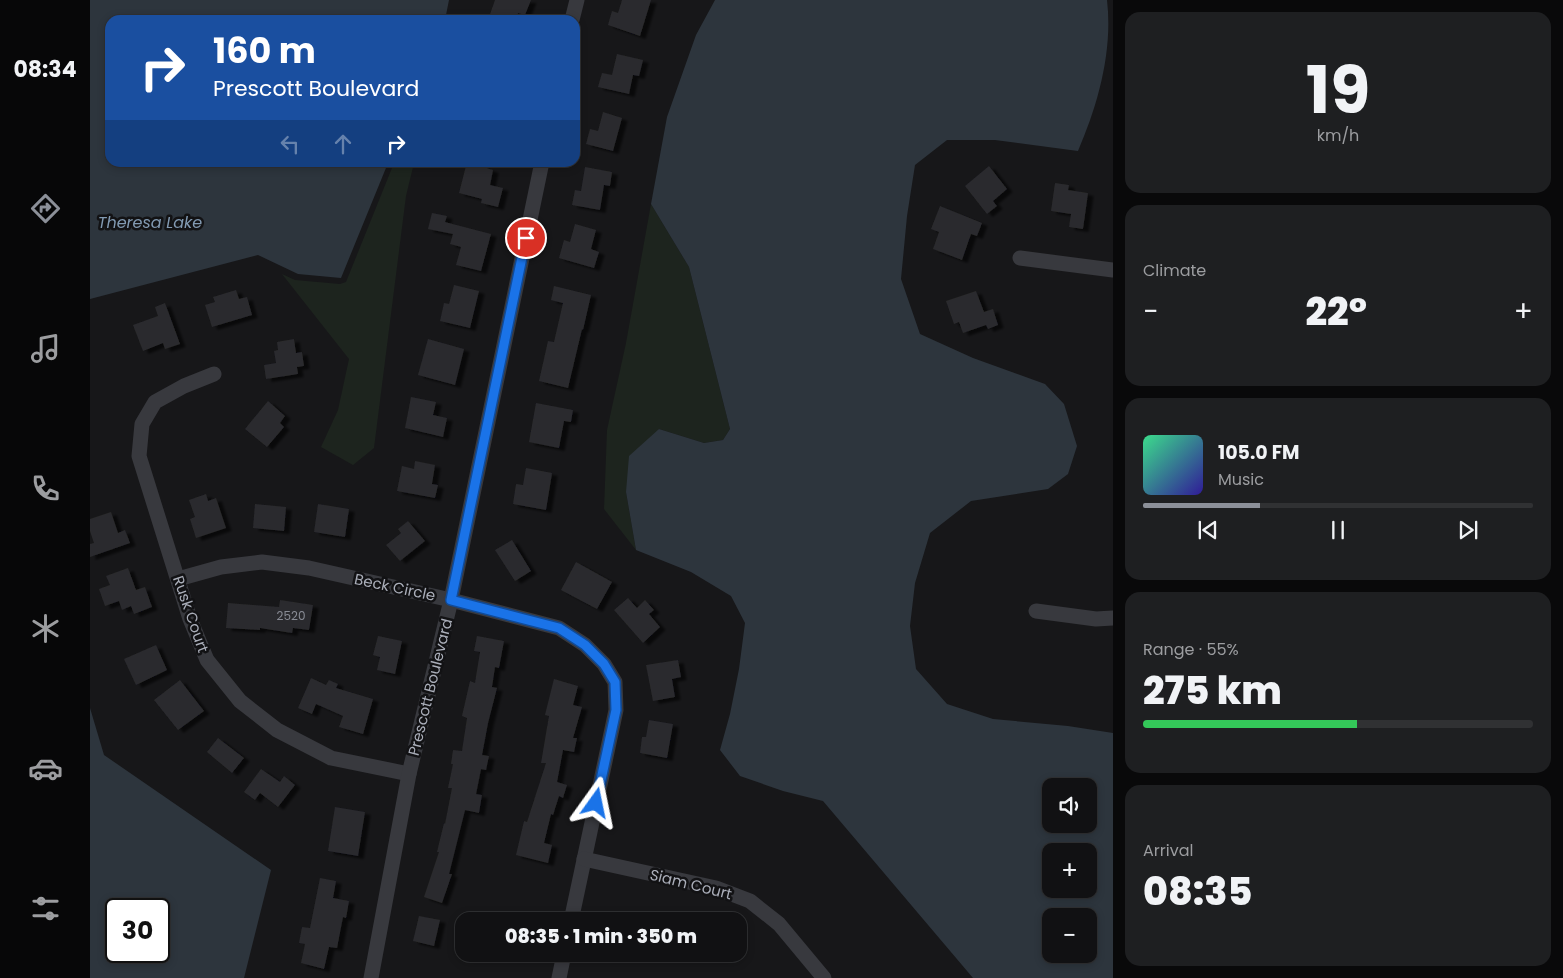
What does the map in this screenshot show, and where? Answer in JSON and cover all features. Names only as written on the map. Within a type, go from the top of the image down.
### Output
[{"type":"street","points":[[573,15],[576,0]]},
{"type":"street","name":"Prescott Boulevard","points":[[371,978],[409,774],[451,600],[541,167]]},
{"type":"street","points":[[1020,258],[1113,270]]},
{"type":"street","name":"Rusk Court","points":[[214,374],[184,386],[155,402],[142,424],[139,456],[190,619],[207,660],[240,701],[277,730],[331,758],[409,774]]},
{"type":"street","name":"Beck Circle","points":[[178,579],[221,566],[262,562],[309,568],[451,600],[559,628],[585,645],[604,664],[615,682],[616,710],[573,912]]},
{"type":"street","points":[[1036,611],[1096,619],[1113,618]]},
{"type":"street","name":"Siam Court","points":[[584,859],[716,888],[750,901],[779,924],[824,978]]},
{"type":"street","points":[[558,978],[562,962]]},
{"type":"shaded area","points":[[392,167],[413,167],[406,196],[374,448],[353,465],[321,447],[338,410],[349,359],[282,274],[295,280],[340,284],[346,282]]},
{"type":"shaded area","points":[[651,204],[689,267],[730,429],[723,440],[704,443],[659,429],[626,492],[636,550],[604,509],[607,430],[626,343]]},
{"type":"water","name":"Theresa Lake","points":[[90,0],[449,0],[446,15],[105,15],[105,167],[386,167],[341,278],[298,274],[258,255],[90,299]]},
{"type":"water","points":[[715,0],[1107,0],[1108,39],[1106,58],[1098,96],[1078,151],[995,140],[947,140],[915,165],[907,216],[901,279],[920,334],[973,358],[1045,384],[1064,404],[1077,446],[1068,474],[1048,489],[971,501],[930,533],[915,583],[910,626],[916,669],[947,704],[993,719],[1068,726],[1113,733],[1113,978],[973,978],[823,801],[783,791],[740,776],[720,750],[730,714],[739,669],[745,623],[731,596],[691,572],[636,550],[626,492],[629,456],[659,429],[704,443],[723,440],[730,429],[689,267],[651,204],[667,117],[696,35]]},
{"type":"water","points":[[90,708],[104,755],[271,870],[244,978],[90,978]]},
{"type":"building","points":[[495,0],[531,0],[525,15],[518,13],[517,15],[490,15]]},
{"type":"building","points":[[622,0],[651,0],[640,36],[608,25],[612,11],[618,13]]},
{"type":"building","points":[[617,54],[643,60],[639,76],[633,75],[629,94],[598,87],[602,73],[612,75]]},
{"type":"building","points":[[603,112],[622,118],[613,151],[586,144],[590,129],[598,131]]},
{"type":"building","points":[[989,166],[1007,189],[993,201],[997,206],[987,214],[965,186]]},
{"type":"building","points":[[466,167],[483,167],[493,170],[490,185],[503,188],[498,207],[481,203],[482,199],[459,193]]},
{"type":"building","points":[[585,167],[612,172],[610,186],[604,185],[600,210],[572,205],[575,190],[581,191]]},
{"type":"building","points":[[1055,183],[1069,185],[1068,190],[1088,193],[1083,229],[1069,227],[1071,214],[1051,211]]},
{"type":"building","points":[[940,206],[982,223],[977,236],[971,234],[962,260],[933,249],[939,232],[931,229]]},
{"type":"building","points":[[432,213],[447,216],[445,222],[491,234],[481,271],[456,265],[461,247],[450,244],[453,234],[428,229]]},
{"type":"building","points":[[575,224],[596,230],[591,249],[599,252],[594,268],[559,258],[564,240],[570,242]]},
{"type":"building","points":[[454,285],[479,291],[470,328],[440,321],[444,303],[449,304]]},
{"type":"building","points":[[554,286],[591,295],[568,388],[539,381],[548,341],[554,342],[563,303],[551,300]]},
{"type":"building","points":[[236,290],[239,299],[247,297],[252,315],[212,327],[205,305],[215,302],[213,297]]},
{"type":"building","points":[[976,291],[984,312],[993,309],[998,325],[988,329],[986,325],[963,333],[959,322],[954,324],[946,301]]},
{"type":"building","points":[[165,303],[180,344],[165,349],[163,343],[143,351],[133,325],[158,316],[155,307]]},
{"type":"building","points":[[294,339],[296,353],[302,352],[304,366],[297,367],[298,374],[266,379],[264,365],[276,363],[274,351],[278,350],[277,342]]},
{"type":"building","points":[[428,339],[464,349],[455,385],[418,375]]},
{"type":"building","points":[[411,397],[436,402],[433,415],[447,418],[443,437],[405,428]]},
{"type":"building","points":[[268,401],[285,416],[280,423],[284,427],[267,447],[245,429]]},
{"type":"building","points":[[536,403],[573,410],[571,422],[564,421],[559,448],[529,442]]},
{"type":"building","points":[[415,461],[435,465],[432,484],[438,485],[435,498],[397,491],[402,466],[414,469]]},
{"type":"building","points":[[526,468],[552,473],[546,510],[513,504],[516,484],[523,485]]},
{"type":"building","points":[[206,494],[208,501],[216,498],[226,528],[196,538],[190,519],[195,517],[189,500]]},
{"type":"building","points":[[255,504],[286,507],[284,531],[253,528]]},
{"type":"building","points":[[318,504],[349,509],[345,537],[314,532]]},
{"type":"building","points":[[111,512],[118,533],[125,530],[130,543],[90,557],[90,544],[94,543],[90,531],[90,519]]},
{"type":"building","points":[[408,521],[425,541],[400,561],[386,545],[401,533],[398,529]]},
{"type":"building","points":[[512,540],[531,571],[515,581],[495,550]]},
{"type":"building","points":[[576,562],[612,582],[597,609],[561,590]]},
{"type":"building","points":[[128,568],[136,590],[145,587],[152,607],[134,614],[131,606],[122,610],[119,601],[105,606],[99,589],[110,585],[106,576]]},
{"type":"building","points":[[628,598],[637,608],[645,600],[654,610],[649,614],[660,627],[643,643],[614,610]]},
{"type":"building","points":[[280,600],[313,605],[309,630],[293,628],[292,633],[260,628],[260,630],[226,628],[228,603],[279,607]]},
{"type":"building","points":[[378,636],[402,641],[395,674],[377,670],[380,657],[373,655]]},
{"type":"building","points":[[477,636],[504,641],[499,668],[495,667],[492,687],[497,688],[482,755],[489,756],[486,770],[481,769],[476,794],[482,795],[479,813],[465,810],[449,874],[452,874],[442,903],[424,897],[439,852],[437,852],[445,824],[452,788],[448,788],[453,764],[451,764],[453,750],[462,751],[467,718],[462,716],[470,681],[475,683],[480,652],[474,651]]},
{"type":"building","points":[[156,645],[167,670],[136,685],[124,659]]},
{"type":"building","points":[[678,660],[681,677],[672,679],[675,697],[653,701],[646,665]]},
{"type":"building","points":[[311,678],[326,685],[329,680],[338,684],[336,688],[373,699],[363,734],[339,727],[343,716],[316,704],[312,714],[298,708]]},
{"type":"building","points":[[554,679],[578,686],[573,705],[582,707],[573,738],[577,738],[574,752],[563,750],[557,782],[567,785],[563,798],[559,796],[553,815],[551,814],[544,843],[552,845],[548,863],[516,855],[524,821],[527,822],[546,763],[541,763],[549,716],[545,715]]},
{"type":"building","points":[[180,680],[204,711],[178,730],[154,700]]},
{"type":"building","points":[[649,720],[673,724],[667,758],[640,753],[642,737],[646,737]]},
{"type":"building","points":[[218,738],[244,758],[232,773],[207,752]]},
{"type":"building","points":[[261,769],[280,782],[284,776],[295,785],[278,807],[260,793],[255,800],[244,792]]},
{"type":"building","points":[[335,807],[365,812],[358,856],[328,851]]},
{"type":"building","points":[[320,878],[336,881],[333,898],[349,901],[346,918],[343,917],[337,948],[329,947],[324,969],[301,963],[305,944],[299,943],[302,927],[310,928]]},
{"type":"building","points":[[419,916],[440,920],[434,946],[413,941]]},
{"type":"route","points":[[526,238],[451,600],[559,628],[585,645],[604,664],[615,682],[616,710],[596,803]]}]
